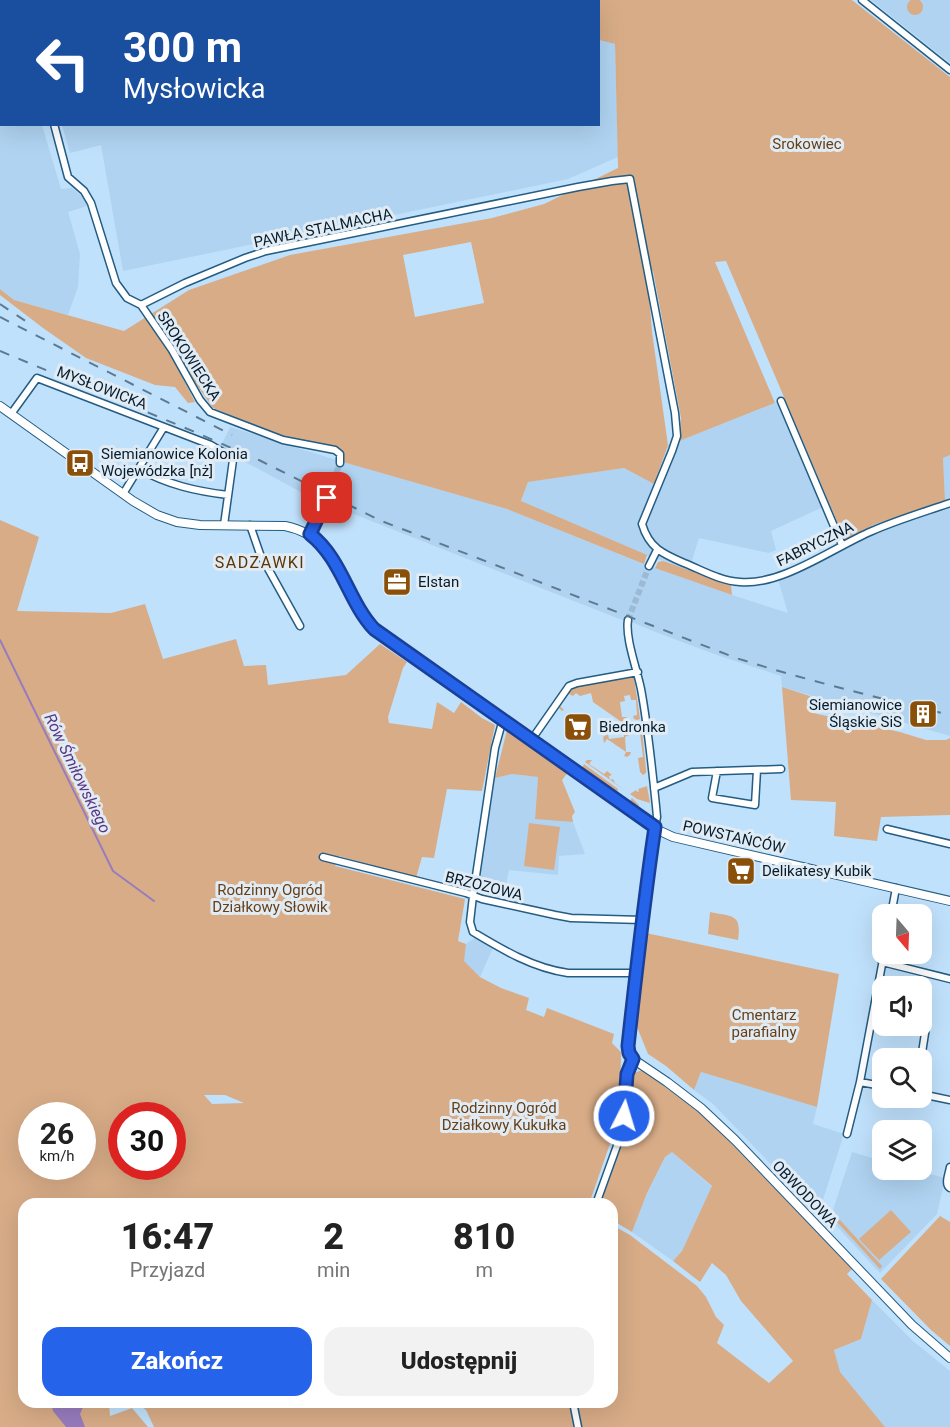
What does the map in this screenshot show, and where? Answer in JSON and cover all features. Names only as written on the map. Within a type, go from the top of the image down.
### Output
[{"type":"street","points":[[862,0],[950,70]]},
{"type":"street","name":"SROKOWIECKA","points":[[55,126],[68,177],[84,192],[91,203],[116,283],[127,298],[141,304],[172,350],[200,400],[210,412],[283,440],[335,450],[340,454],[340,463]]},
{"type":"street","name":"PAWŁA STALMACHA","points":[[141,304],[245,258],[412,221],[578,187],[630,179],[675,413],[677,436],[642,524],[657,550]]},
{"type":"street","name":"MYSŁOWICKA","points":[[11,414],[38,378],[211,445],[233,460],[224,525]]},
{"type":"street","points":[[781,401],[842,545]]},
{"type":"street","points":[[0,406],[123,494],[148,510],[170,520],[192,524],[285,526],[310,534],[330,555],[364,616],[374,629],[655,827]]},
{"type":"street","points":[[123,494],[164,428]]},
{"type":"street","points":[[139,468],[164,481],[199,492],[228,495]]},
{"type":"street","points":[[310,534],[327,498]]},
{"type":"street","name":"FABRYCZNA","points":[[657,550],[718,577],[741,583],[764,580],[811,563],[873,530],[950,503]]},
{"type":"street","points":[[250,525],[260,554],[300,626]]},
{"type":"street","points":[[650,566],[657,550]]},
{"type":"street","points":[[598,1198],[618,1143],[623,1119],[627,1074],[633,1059],[628,1046],[635,974],[657,817],[638,672],[628,636],[628,620]]},
{"type":"street","points":[[532,739],[569,686],[638,672]]},
{"type":"street","points":[[503,719],[495,748],[472,896],[470,922],[473,932],[522,960],[546,968],[568,973],[635,974]]},
{"type":"street","points":[[654,788],[692,772],[781,769]]},
{"type":"street","points":[[717,771],[712,798],[754,806],[756,770]]},
{"type":"street","name":"POWSTAŃCÓW","points":[[655,827],[673,837],[950,902]]},
{"type":"street","points":[[887,829],[950,844]]},
{"type":"street","name":"BRZOZOWA","points":[[323,857],[555,915],[571,918],[642,920]]},
{"type":"street","points":[[893,904],[896,888]]},
{"type":"street","points":[[847,1134],[860,1082],[882,964]]},
{"type":"street","points":[[890,964],[950,979]]},
{"type":"street","name":"OBWODOWA","points":[[633,1059],[700,1108],[735,1140],[905,1317],[950,1358]]},
{"type":"street","points":[[860,1082],[872,1084]]},
{"type":"street","points":[[932,1096],[950,1100]]},
{"type":"street","points":[[950,1167],[947,1183],[950,1188]]},
{"type":"street","points":[[574,1408],[578,1427]]},
{"type":"shaded area","points":[[871,0],[950,0],[950,63],[876,4]]},
{"type":"shaded area","points":[[600,40],[615,44],[618,157],[568,179],[123,271],[101,145],[70,153],[62,126],[600,126]]},
{"type":"shaded area","points":[[0,126],[42,126],[61,189],[72,188],[85,199],[87,206],[68,212],[80,254],[78,287],[68,315],[14,300],[0,289]]},
{"type":"shaded area","points":[[781,401],[823,507],[771,531],[776,550],[769,553],[699,538],[689,570],[637,552],[521,502],[528,482],[624,468],[654,484],[668,445]]},
{"type":"shaded area","points":[[230,427],[507,509],[644,564],[788,613],[776,573],[841,544],[847,548],[852,543],[889,527],[950,507],[950,736],[782,687],[781,676],[617,618],[308,496],[220,448]]},
{"type":"shaded area","points":[[950,455],[950,498],[945,500],[943,458]]},
{"type":"shaded area","points":[[512,774],[538,777],[535,818],[573,822],[585,854],[559,856],[558,875],[509,870],[503,898],[478,891],[495,778]]},
{"type":"shaded area","points":[[476,937],[493,948],[480,977],[463,961],[466,944]]},
{"type":"shaded area","points":[[701,1072],[817,1107],[813,1124],[844,1134],[820,1209],[815,1210],[713,1104],[694,1090]]},
{"type":"shaded area","points":[[672,1152],[712,1187],[682,1251],[673,1261],[632,1232],[647,1193],[665,1157]]},
{"type":"shaded area","points":[[852,1152],[872,1158],[872,1180],[932,1180],[932,1175],[945,1178],[937,1214],[880,1273],[830,1219]]},
{"type":"shaded area","points":[[872,1300],[913,1341],[950,1371],[950,1427],[885,1427],[839,1372],[834,1350],[861,1339]]},
{"type":"shaded area","points":[[52,1408],[83,1408],[80,1414],[85,1427],[66,1427]]},
{"type":"green space","points":[[915,-1],[921,1],[923,7],[921,13],[915,15],[909,13],[907,7],[909,1]]},
{"type":"green space","name":"Srokowiec","points":[[600,0],[852,0],[950,77],[950,455],[943,458],[945,500],[873,525],[845,540],[726,261],[715,262],[775,403],[679,441],[681,418],[653,271],[647,271],[652,332],[668,445],[654,484],[624,468],[528,482],[521,501],[647,555],[644,564],[507,509],[343,462],[342,453],[334,446],[279,435],[213,408],[191,377],[182,377],[195,402],[188,403],[175,387],[155,385],[86,358],[0,295],[0,289],[14,300],[124,331],[189,290],[290,255],[492,218],[544,204],[618,168],[615,44],[600,40]],"holes":[[[471,242],[484,303],[415,317],[403,255]]]},
{"type":"green space","points":[[0,520],[39,537],[17,611],[111,613],[145,604],[163,659],[236,639],[244,666],[266,665],[268,685],[346,675],[380,644],[407,662],[403,668],[388,717],[389,723],[432,729],[437,702],[454,713],[461,702],[495,725],[482,791],[447,789],[434,858],[422,857],[416,878],[339,856],[335,866],[465,899],[458,941],[466,944],[464,961],[480,977],[501,988],[529,998],[526,1010],[544,1017],[547,1008],[614,1034],[612,1043],[621,1052],[620,1115],[591,1198],[18,1198],[18,1408],[109,1408],[110,1416],[132,1408],[148,1427],[0,1427]],"holes":[[[204,1095],[225,1095],[244,1103],[212,1104]]]},
{"type":"green space","points":[[663,561],[731,585],[732,595],[655,568],[658,562]]},
{"type":"green space","points":[[634,677],[640,719],[634,719],[633,716],[637,715],[636,700],[631,700],[630,695],[624,696],[625,701],[620,702],[622,717],[627,717],[623,723],[593,702],[591,693],[580,696],[576,693],[573,696],[569,694],[560,706],[564,710],[562,711],[558,706],[572,687]]},
{"type":"green space","points":[[782,687],[819,699],[813,705],[813,713],[926,740],[950,738],[950,815],[881,817],[877,841],[834,836],[836,802],[791,800]]},
{"type":"green space","points":[[638,729],[642,730],[646,770],[643,775],[640,772],[638,758],[643,757],[640,733],[635,734]]},
{"type":"green space","points":[[507,730],[570,770],[562,780],[575,812],[572,816],[573,822],[535,819],[538,777],[512,774],[495,778]]},
{"type":"green space","points":[[624,732],[628,732],[629,735],[625,737],[626,752],[607,739],[604,743],[603,737],[608,734],[609,739],[624,737]]},
{"type":"green space","points":[[626,752],[631,752],[627,757],[624,756]]},
{"type":"green space","points":[[592,760],[589,764],[604,774],[607,771],[612,775],[609,776],[610,780],[585,762]]},
{"type":"green space","points":[[584,764],[618,789],[617,792],[630,801],[632,798],[639,805],[638,809],[585,772],[582,768]]},
{"type":"green space","points":[[613,779],[630,794],[647,786],[650,803],[637,799],[610,780]]},
{"type":"green space","points":[[529,823],[560,827],[554,870],[524,866]]},
{"type":"green space","points":[[710,912],[730,916],[737,921],[738,940],[708,934]]},
{"type":"green space","name":"Cmentarz parafialny","points":[[646,933],[839,974],[817,1107],[701,1072],[694,1090],[648,1054],[637,1027]]},
{"type":"green space","points":[[642,1070],[706,1117],[852,1269],[847,1274],[872,1300],[861,1339],[834,1350],[840,1372],[885,1427],[154,1427],[144,1408],[618,1408],[618,1228],[697,1286],[706,1297],[716,1317],[724,1325],[717,1343],[769,1383],[793,1361],[741,1301],[726,1275],[712,1263],[700,1282],[673,1261],[682,1251],[712,1186],[672,1152],[665,1157],[647,1193],[632,1232],[618,1224],[618,1198],[601,1198],[623,1141],[629,1098],[629,1075]]},
{"type":"green space","points":[[891,1210],[911,1232],[879,1260],[859,1239]]},
{"type":"green space","points":[[940,1216],[950,1222],[950,1346],[881,1279]]},
{"type":"green space","points":[[840,1220],[882,1266],[880,1269],[837,1222]]},
{"type":"waterway","name":"Rów Śmiłowskiego","points":[[0,640],[113,871],[154,901]]},
{"type":"tunnel","points":[[327,498],[340,463]]},
{"type":"tunnel","points":[[628,620],[649,566]]},
{"type":"railway","points":[[0,304],[30,324]]},
{"type":"railway","points":[[0,317],[232,435]]},
{"type":"railway","points":[[0,351],[261,461],[379,520],[736,658],[789,674],[950,715]]},
{"type":"place","name":"Siemianowice Kolonia Wojewódzka [nż]","points":[[80,463]]},
{"type":"place","name":"Elstan","points":[[397,582]]},
{"type":"place","name":"Siemianowice Śląskie SiS","points":[[923,714]]},
{"type":"place","name":"Biedronka","points":[[578,727]]},
{"type":"place","name":"Delikatesy Kubik","points":[[741,871]]},
{"type":"district","name":"SADZAWKI","points":[[260,562]]},
{"type":"route","points":[[327,498],[310,534],[330,555],[368,623],[381,635],[655,827],[635,974],[628,1046],[633,1059],[627,1074],[624,1116]]},
{"type":"park label","name":"Rodzinny Ogród Działkowy Słowik","points":[[270,898]]},
{"type":"park label","name":"Rodzinny Ogród Działkowy Kukułka","points":[[504,1116]]}]
